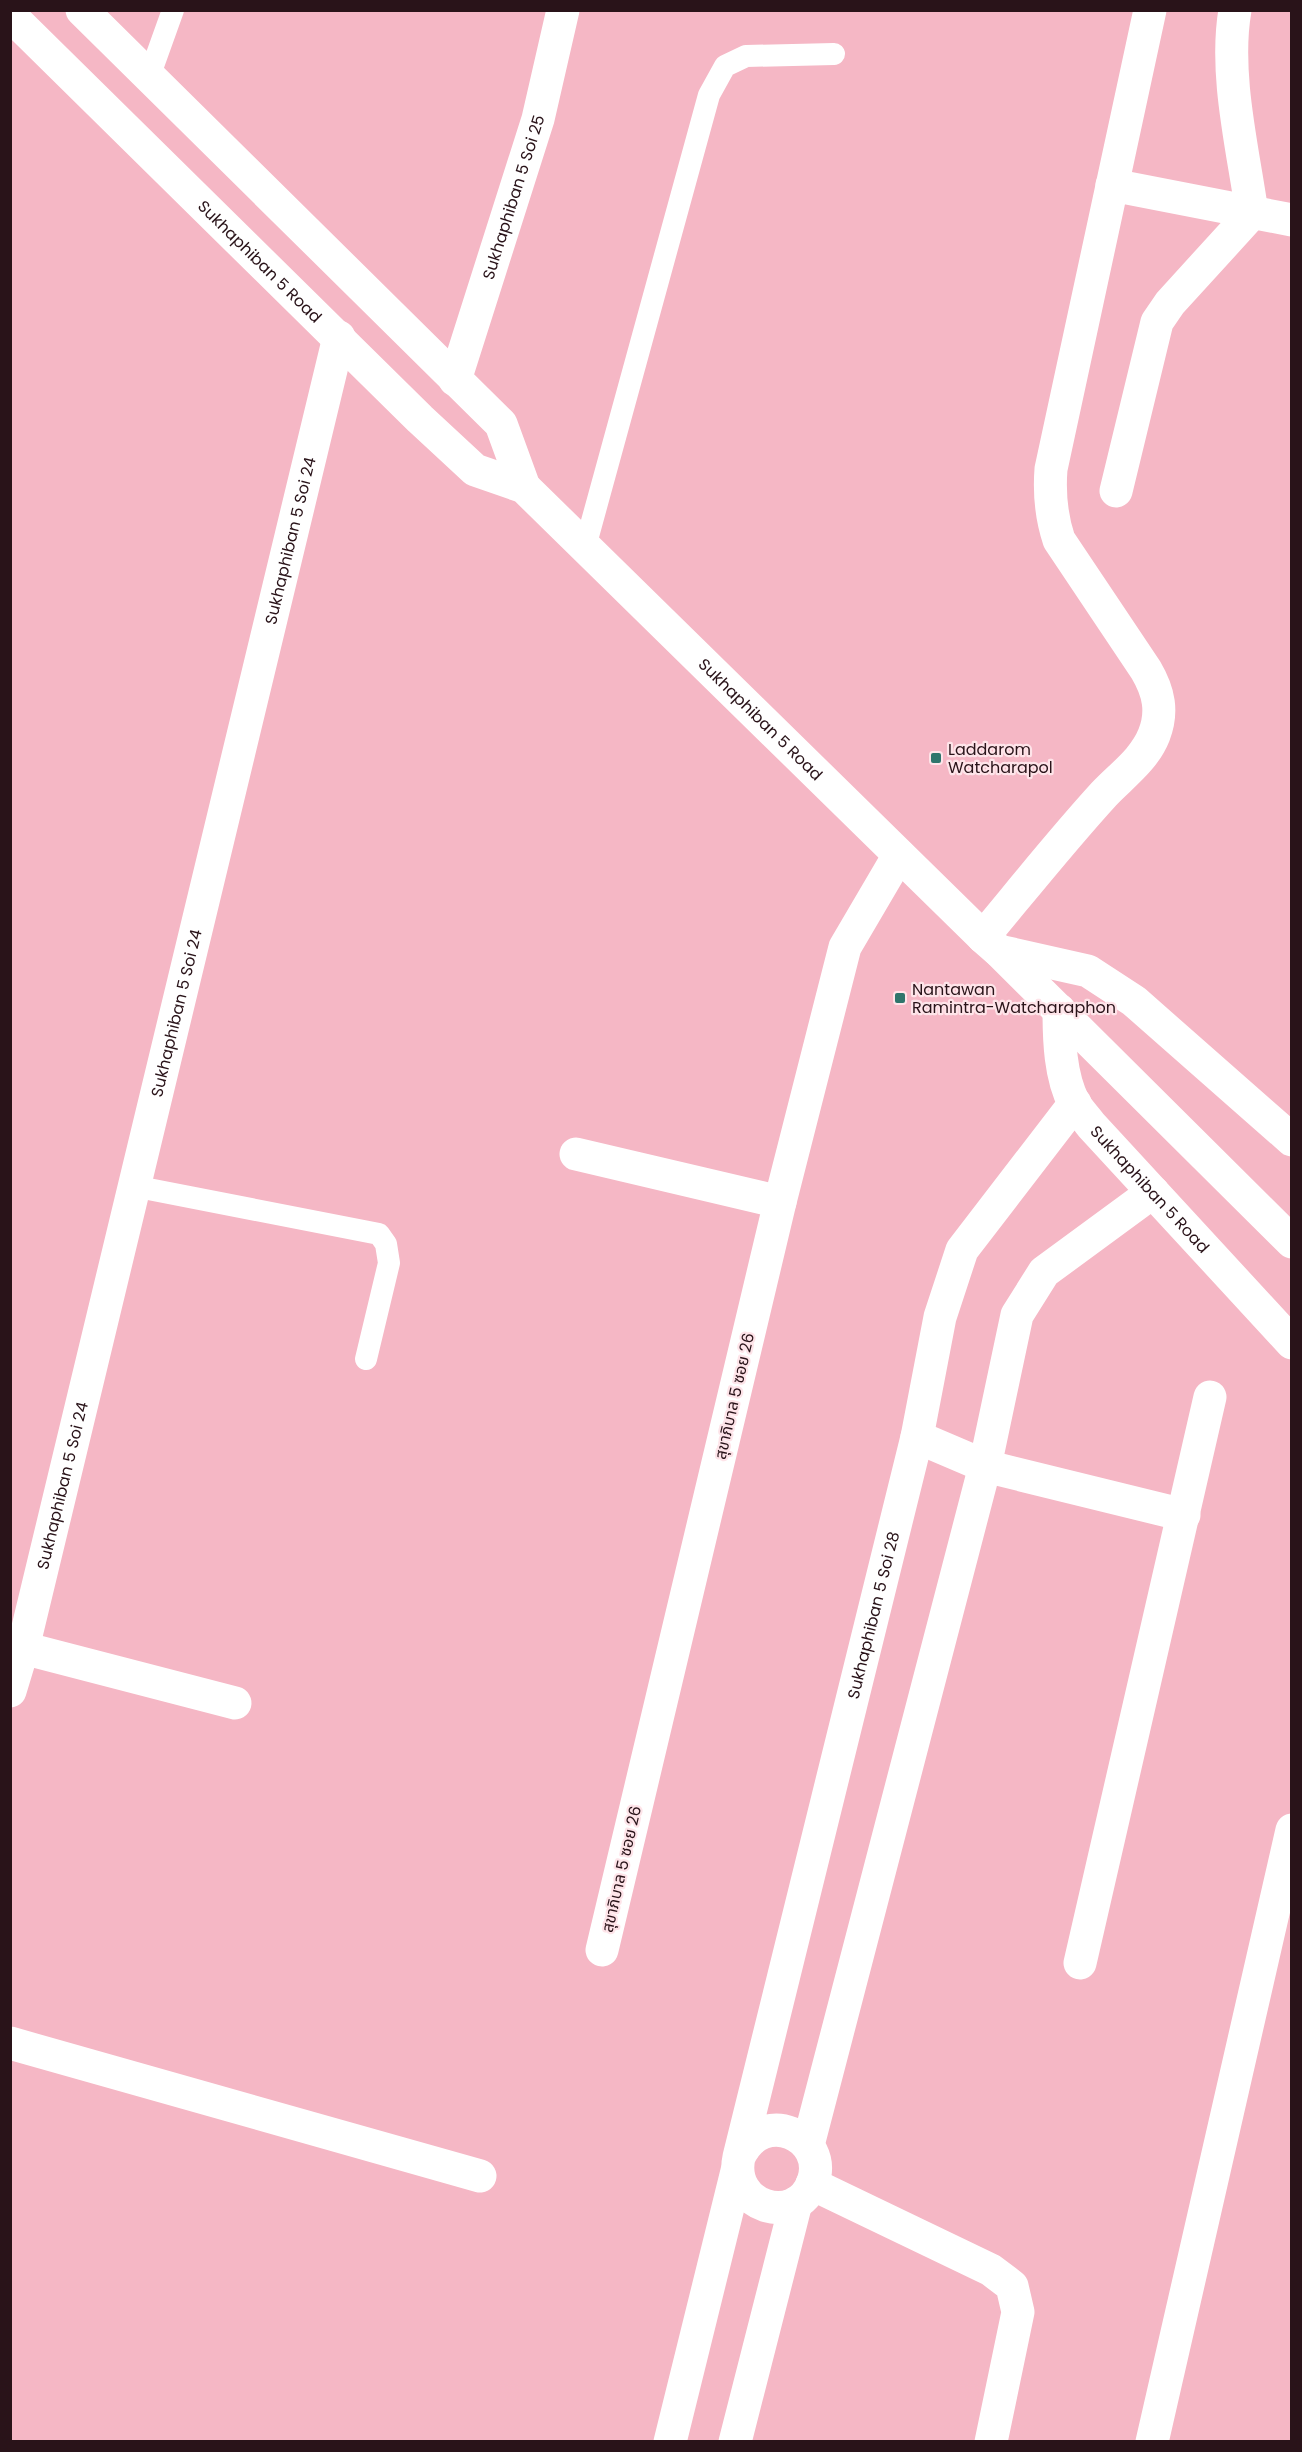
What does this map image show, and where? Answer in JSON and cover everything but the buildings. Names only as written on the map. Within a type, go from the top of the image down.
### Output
[{"type":"street","name":"Sukhaphiban 5 Road","points":[[82,10],[501,424],[524,486],[1059,1010],[1292,1242]]},
{"type":"street","name":"Sukhaphiban 5 Soi 25","points":[[455,380],[538,119],[564,10]]},
{"type":"street","points":[[1150,10],[1051,469],[1051,517],[1059,540],[1156,688],[1160,711],[1154,735],[1144,755],[1104,794],[991,944],[1088,971],[1134,1001],[1292,1140]]},
{"type":"street","points":[[1236,10],[1231,36],[1232,69],[1252,213]]},
{"type":"street","name":"Sukhaphiban 5 Road","points":[[10,15],[420,419],[475,470],[524,486]]},
{"type":"street","points":[[1112,185],[1292,220]]},
{"type":"street","points":[[1116,491],[1150,343],[1157,322],[1170,303],[1252,213]]},
{"type":"street","name":"Sukhaphiban 5 Soi 24","points":[[10,1691],[23,1648],[339,337]]},
{"type":"street","name":"สุขาภิบาล 5 ซอย 26","points":[[602,1950],[780,1202],[845,947],[899,855]]},
{"type":"street","name":"Sukhaphiban 5 Road","points":[[1059,1010],[1066,1081],[1075,1103],[1091,1125],[1292,1342]]},
{"type":"street","name":"Sukhaphiban 5 Soi 28","points":[[670,2442],[917,1437],[940,1317],[962,1250],[1075,1103]]},
{"type":"street","points":[[576,1154],[780,1202]]},
{"type":"street","points":[[808,2145],[985,1466],[1017,1315],[1044,1272],[1153,1192]]},
{"type":"street","points":[[1080,1963],[1210,1397]]},
{"type":"street","points":[[917,1437],[985,1466],[1184,1515]]},
{"type":"street","points":[[23,1648],[235,1703]]},
{"type":"street","points":[[1152,2442],[1292,1830]]},
{"type":"street","points":[[10,2043],[480,2176]]},
{"type":"street","points":[[735,2442],[804,2193],[815,2171],[814,2157],[808,2145],[799,2137],[776,2129],[753,2137],[745,2146],[738,2164],[743,2189],[757,2202],[774,2208],[804,2193],[991,2270],[1012,2286],[1018,2312],[991,2442]]},
{"type":"lane","points":[[149,77],[173,10]]},
{"type":"lane","points":[[585,547],[709,95],[726,66],[746,56],[834,54]]},
{"type":"lane","points":[[133,1186],[379,1234],[386,1244],[389,1263],[366,1359]]},
{"type":"place","name":"Laddarom Watcharapol","points":[[936,758]]},
{"type":"place","name":"Nantawan Ramintra-Watcharaphon","points":[[900,998]]}]
